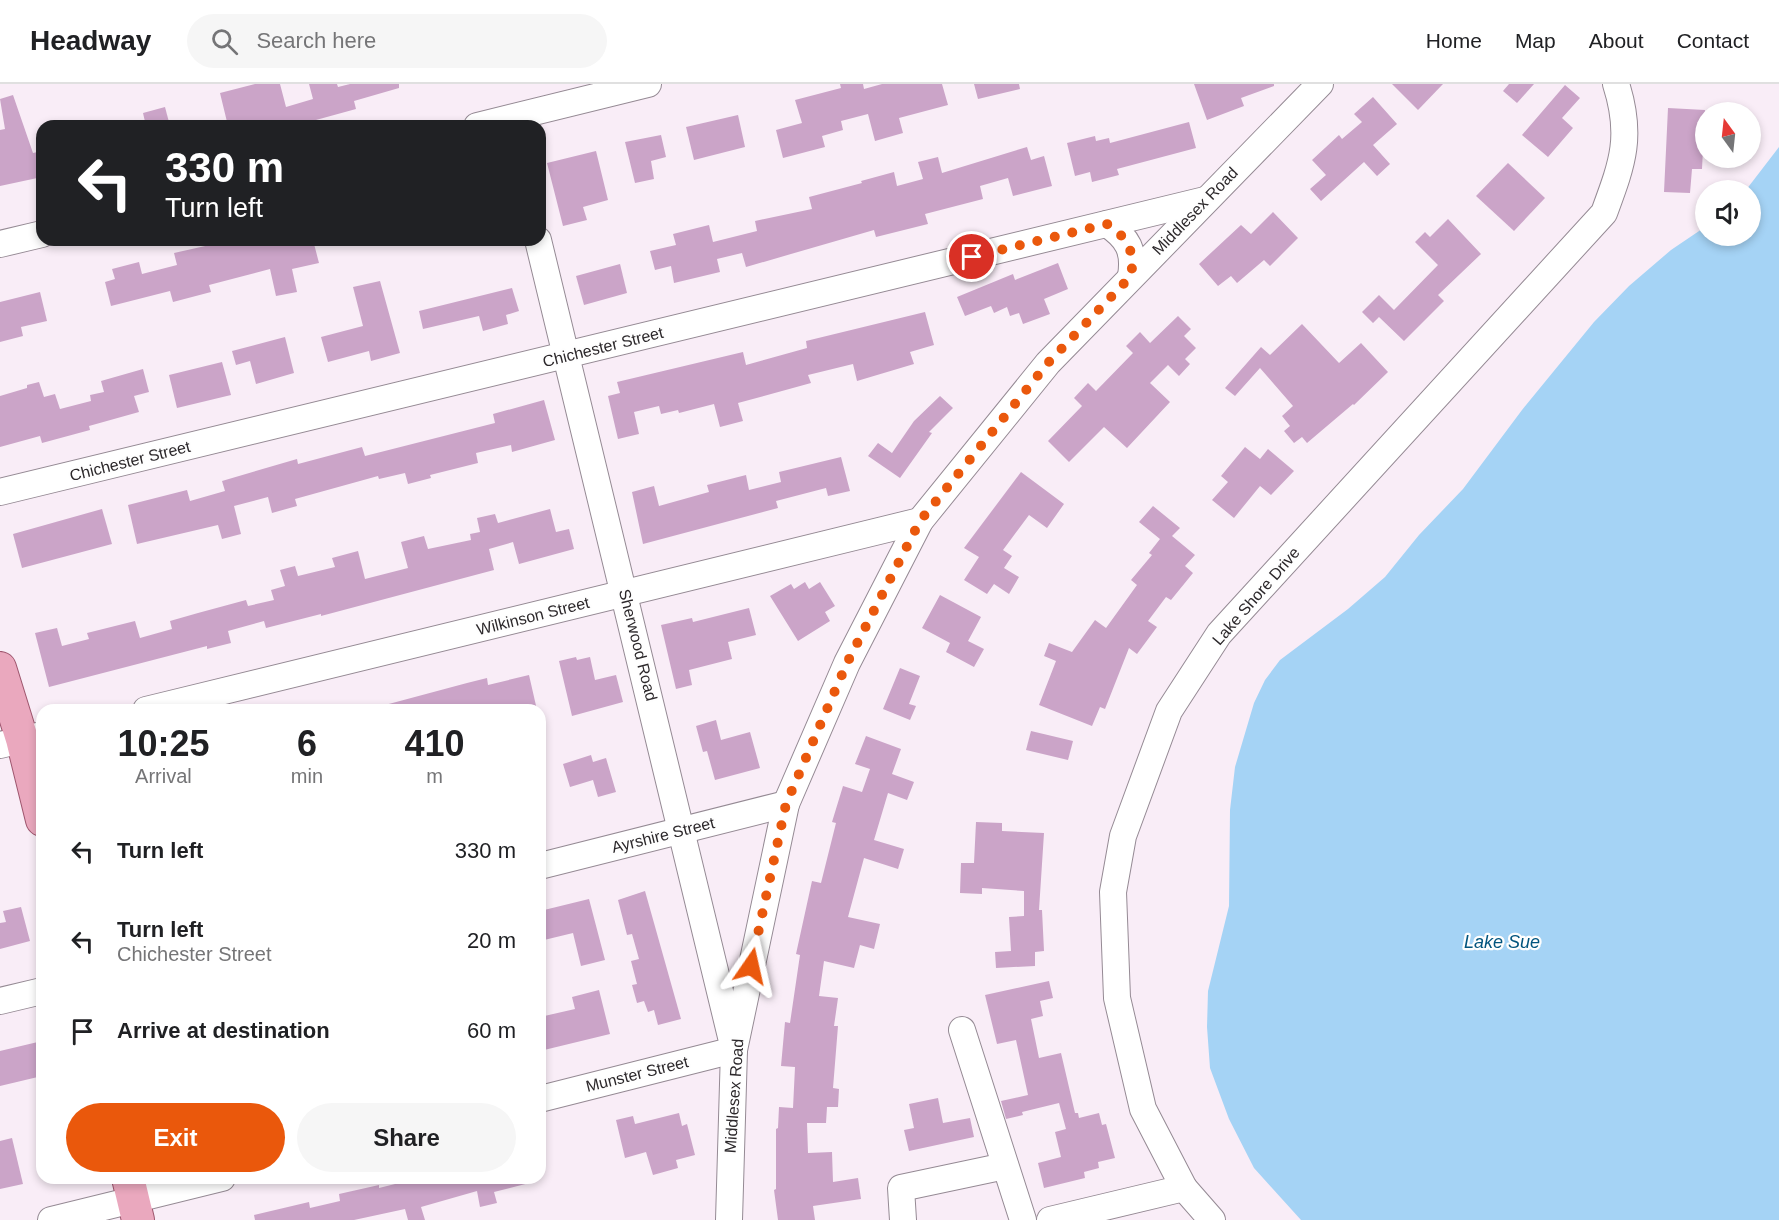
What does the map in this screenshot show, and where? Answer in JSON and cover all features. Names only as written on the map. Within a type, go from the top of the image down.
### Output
[{"type":"main road","points":[[0,668],[36,797]]},
{"type":"street","points":[[516,120],[648,84]]},
{"type":"street","name":"Middlesex Road","points":[[729,1220],[734,1050],[786,804],[847,663],[920,521],[1048,363],[1320,84]]},
{"type":"street","name":"Lake Shore Drive","points":[[1212,1220],[1184,1188],[1143,1108],[1117,998],[1113,892],[1124,836],[1169,711],[1219,634],[1604,213],[1623,159],[1624,109],[1616,84]]},
{"type":"street","name":"Chichester Street","points":[[0,492],[1205,200]]},
{"type":"street","points":[[1107,224],[1122,234],[1128,243],[1134,259],[1131,276]]},
{"type":"street","points":[[0,244],[36,235]]},
{"type":"street","name":"Sherwood Road","points":[[539,246],[683,830],[734,1050]]},
{"type":"street","name":"Wilkinson Street","points":[[171,704],[920,521]]},
{"type":"street","name":"Ayrshire Street","points":[[546,864],[786,804]]},
{"type":"street","points":[[0,1001],[36,992]]},
{"type":"street","points":[[962,1030],[1023,1220]]},
{"type":"street","name":"Munster Street","points":[[546,1097],[734,1050]]},
{"type":"street","points":[[903,1220],[901,1188],[1005,1166]]},
{"type":"street","points":[[51,1220],[197,1184]]},
{"type":"street","points":[[1050,1220],[1184,1188]]},
{"type":"water","name":"Lake Sue","points":[[1779,147],[1779,1220],[1301,1220],[1254,1168],[1229,1119],[1210,1068],[1207,1027],[1208,991],[1229,906],[1230,810],[1235,767],[1254,703],[1265,680],[1280,660],[1348,609],[1385,577],[1419,535],[1463,489],[1522,410],[1594,322],[1629,286],[1671,250],[1695,234],[1695,246],[1761,246],[1761,180],[1754,180]]},
{"type":"building","points":[[255,84],[280,84],[286,107],[313,99],[309,84],[337,84],[338,87],[350,84],[399,84],[399,88],[354,101],[356,109],[316,120],[227,120],[220,93]]},
{"type":"building","points":[[840,84],[863,84],[864,89],[882,84],[942,84],[948,105],[899,118],[903,133],[875,141],[868,114],[841,121],[843,130],[822,136],[825,147],[783,158],[776,130],[802,123],[795,100],[841,88]]},
{"type":"building","points":[[974,84],[1019,84],[1020,89],[978,99]]},
{"type":"building","points":[[1194,84],[1274,84],[1274,86],[1241,98],[1244,106],[1207,120]]},
{"type":"building","points":[[1392,84],[1443,84],[1418,110]]},
{"type":"building","points":[[1509,84],[1534,84],[1517,103],[1503,91]]},
{"type":"building","points":[[1565,85],[1580,98],[1562,118],[1573,128],[1548,157],[1522,135]]},
{"type":"building","points":[[13,95],[33,153],[36,152],[36,178],[0,186],[0,130],[5,129],[0,99]]},
{"type":"building","points":[[1373,97],[1397,124],[1373,145],[1390,164],[1377,176],[1364,162],[1321,201],[1310,189],[1326,175],[1312,160],[1339,135],[1342,139],[1362,122],[1354,114]]},
{"type":"building","points":[[165,107],[168,120],[145,120],[143,113]]},
{"type":"building","points":[[1668,108],[1695,109],[1695,168],[1702,169],[1692,169],[1690,193],[1664,192]]},
{"type":"building","points":[[738,115],[745,147],[694,160],[686,127]]},
{"type":"building","points":[[1189,122],[1196,148],[1117,169],[1119,175],[1092,182],[1090,172],[1075,176],[1067,143],[1095,136],[1096,141],[1109,138],[1110,143]]},
{"type":"building","points":[[661,135],[666,157],[651,161],[654,179],[635,183],[625,142]]},
{"type":"building","points":[[1027,147],[1031,160],[1044,156],[1052,186],[1013,196],[1008,178],[980,186],[983,199],[925,214],[928,224],[876,237],[874,230],[746,267],[742,253],[717,259],[720,272],[674,283],[671,266],[655,270],[650,251],[676,245],[673,234],[709,225],[713,242],[757,231],[755,221],[812,209],[809,197],[862,183],[861,181],[894,172],[897,186],[923,179],[918,162],[938,157],[942,173]]},
{"type":"building","points":[[596,151],[608,200],[583,207],[587,220],[563,226],[547,163]]},
{"type":"building","points":[[1508,163],[1545,198],[1514,231],[1476,196]]},
{"type":"building","points":[[1273,212],[1298,238],[1270,266],[1264,260],[1237,283],[1231,276],[1218,286],[1199,264],[1241,225],[1251,234]]},
{"type":"building","points":[[1448,219],[1481,254],[1438,295],[1444,301],[1404,341],[1379,317],[1373,323],[1362,312],[1379,295],[1394,310],[1438,265],[1415,242],[1425,232],[1430,237]]},
{"type":"building","points":[[205,246],[315,246],[319,263],[292,269],[297,292],[276,296],[270,269],[209,285],[211,292],[173,302],[170,291],[111,306],[105,282],[115,279],[112,269],[139,262],[142,274],[177,265],[174,253]]},
{"type":"building","points":[[1058,263],[1068,289],[1044,299],[1050,314],[1023,324],[1019,313],[1010,316],[1007,307],[994,313],[991,306],[965,316],[957,297],[1013,274],[1015,280]]},
{"type":"building","points":[[620,264],[627,293],[584,305],[576,276]]},
{"type":"building","points":[[380,281],[400,353],[371,361],[369,351],[328,362],[321,337],[363,326],[353,287]]},
{"type":"building","points":[[512,288],[519,311],[506,315],[508,324],[483,331],[479,316],[423,329],[419,311]]},
{"type":"building","points":[[40,292],[47,321],[21,327],[23,336],[0,342],[0,302]]},
{"type":"building","points":[[925,312],[934,345],[910,352],[914,364],[857,381],[853,364],[808,375],[811,383],[738,403],[743,421],[720,427],[714,404],[679,413],[678,410],[661,414],[659,406],[634,412],[639,434],[618,439],[608,396],[620,393],[617,382],[743,352],[746,365],[807,348],[806,341]]},
{"type":"building","points":[[1178,316],[1191,329],[1184,336],[1196,348],[1185,359],[1190,364],[1179,376],[1168,365],[1150,383],[1170,402],[1127,448],[1104,427],[1069,462],[1048,441],[1082,406],[1074,398],[1088,383],[1096,391],[1133,353],[1126,346],[1140,332],[1150,343]]},
{"type":"building","points":[[1302,324],[1339,363],[1361,343],[1388,372],[1354,405],[1307,443],[1302,437],[1294,443],[1284,431],[1290,426],[1282,416],[1293,406],[1260,368],[1235,396],[1225,388],[1261,347],[1270,355]]},
{"type":"building","points":[[285,337],[294,373],[256,384],[250,361],[236,365],[232,351]]},
{"type":"building","points":[[222,362],[231,395],[177,408],[169,375]]},
{"type":"building","points":[[143,369],[149,392],[134,396],[139,412],[89,426],[90,430],[42,443],[40,436],[0,447],[0,396],[39,382],[44,397],[55,394],[60,409],[91,401],[90,395],[104,392],[101,381]]},
{"type":"building","points":[[940,396],[953,408],[929,432],[932,433],[900,478],[868,456],[878,443],[892,453],[914,421]]},
{"type":"building","points":[[544,400],[555,440],[512,452],[511,445],[476,453],[478,463],[430,475],[431,478],[408,484],[405,473],[379,479],[378,476],[295,499],[297,506],[272,513],[268,497],[234,506],[241,534],[222,539],[218,525],[137,544],[128,505],[187,490],[190,501],[225,491],[222,481],[297,459],[298,464],[362,447],[365,456],[495,423],[493,414]]},
{"type":"building","points":[[1245,447],[1260,459],[1268,449],[1294,471],[1271,495],[1260,486],[1234,518],[1212,500],[1228,482],[1221,476]]},
{"type":"building","points":[[841,457],[850,491],[828,496],[826,488],[776,501],[778,508],[643,544],[632,492],[654,486],[659,506],[709,492],[707,485],[746,475],[749,490],[781,482],[779,472]]},
{"type":"building","points":[[1021,472],[1064,504],[1047,528],[1029,515],[1003,550],[1012,556],[1004,568],[1019,577],[1009,594],[994,584],[987,594],[964,580],[979,557],[964,548]]},
{"type":"building","points":[[1153,506],[1180,528],[1172,536],[1195,555],[1185,566],[1193,573],[1171,600],[1166,597],[1148,621],[1157,627],[1137,654],[1129,648],[1105,709],[1100,707],[1092,726],[1039,705],[1056,661],[1044,656],[1049,643],[1072,652],[1095,620],[1106,628],[1137,585],[1131,580],[1152,555],[1149,553],[1160,539],[1139,522]]},
{"type":"building","points":[[102,509],[112,544],[22,568],[13,534]]},
{"type":"building","points":[[550,509],[556,532],[569,529],[574,549],[519,564],[513,542],[489,549],[494,570],[321,616],[321,614],[266,628],[264,621],[228,631],[231,643],[207,649],[207,646],[49,687],[35,633],[57,628],[62,646],[89,639],[87,633],[135,621],[140,638],[172,629],[170,621],[198,613],[246,600],[248,606],[274,600],[271,590],[285,586],[280,570],[295,566],[298,576],[335,567],[332,558],[358,551],[365,579],[408,568],[401,542],[424,536],[428,549],[471,540],[470,534],[480,532],[477,518],[495,514],[498,523]]},
{"type":"building","points":[[805,582],[809,589],[820,582],[835,606],[825,612],[830,621],[798,641],[770,596],[791,584],[794,589]]},
{"type":"building","points":[[940,595],[981,617],[968,641],[984,649],[974,667],[946,652],[950,643],[922,628]]},
{"type":"building","points":[[749,608],[756,635],[728,642],[732,659],[689,670],[692,685],[676,689],[661,625],[692,618],[693,622]]},
{"type":"building","points":[[576,657],[577,660],[590,657],[595,680],[616,675],[623,702],[572,716],[559,661]]},
{"type":"building","points":[[900,668],[920,676],[909,704],[916,706],[910,720],[883,709]]},
{"type":"building","points":[[529,675],[536,704],[389,704],[487,678],[488,685]]},
{"type":"building","points":[[716,720],[721,740],[750,732],[760,768],[715,780],[707,751],[703,752],[696,726]]},
{"type":"building","points":[[1031,731],[1073,741],[1068,760],[1026,750]]},
{"type":"building","points":[[866,736],[901,749],[892,774],[914,782],[907,800],[888,793],[874,840],[904,849],[898,869],[864,858],[848,917],[880,924],[874,949],[860,945],[854,968],[824,961],[819,996],[838,998],[834,1026],[838,1026],[833,1088],[839,1089],[838,1107],[827,1107],[826,1123],[807,1123],[808,1153],[832,1152],[833,1182],[858,1178],[861,1199],[813,1206],[815,1220],[778,1220],[774,1190],[776,1189],[776,1129],[778,1128],[779,1107],[793,1108],[795,1067],[781,1066],[785,1022],[790,1023],[800,955],[796,954],[812,881],[821,883],[836,823],[832,822],[843,786],[862,792],[870,769],[855,764]]},
{"type":"building","points":[[591,755],[593,762],[606,758],[616,792],[598,797],[593,780],[570,787],[563,764]]},
{"type":"building","points":[[976,822],[1002,823],[1002,831],[1044,833],[1039,910],[1042,910],[1044,951],[1035,952],[1035,966],[996,968],[995,952],[1011,951],[1009,917],[1024,916],[1024,891],[982,888],[982,894],[960,893],[961,863],[974,863]]},
{"type":"building","points":[[645,891],[681,1019],[658,1025],[654,1010],[648,1012],[644,1001],[637,1003],[632,985],[637,984],[631,961],[639,959],[632,934],[627,935],[618,900]]},
{"type":"building","points":[[589,899],[605,960],[581,966],[573,933],[546,940],[546,910]]},
{"type":"building","points":[[21,907],[30,941],[0,949],[0,923],[6,922],[3,911]]},
{"type":"building","points":[[1049,981],[1053,998],[1040,1001],[1043,1016],[1031,1019],[1039,1058],[1061,1053],[1075,1113],[1078,1113],[1079,1118],[1099,1113],[1102,1125],[1106,1124],[1115,1158],[1098,1162],[1099,1168],[1084,1172],[1085,1178],[1044,1188],[1038,1163],[1061,1157],[1055,1132],[1066,1129],[1059,1103],[1022,1112],[1023,1115],[1006,1119],[1001,1101],[1028,1095],[1016,1040],[997,1044],[985,995]]},
{"type":"building","points":[[599,990],[610,1034],[546,1050],[546,1016],[575,1009],[572,997]]},
{"type":"building","points":[[36,1042],[36,1077],[0,1086],[0,1051]]},
{"type":"building","points":[[938,1098],[943,1123],[970,1118],[974,1137],[909,1151],[904,1130],[914,1128],[909,1104]]},
{"type":"building","points":[[679,1113],[682,1126],[687,1124],[695,1155],[676,1160],[678,1168],[653,1175],[646,1152],[625,1158],[616,1120],[633,1116],[635,1124]]},
{"type":"building","points":[[12,1138],[23,1184],[0,1189],[0,1141]]},
{"type":"building","points":[[395,1184],[525,1184],[494,1192],[497,1203],[480,1207],[477,1191],[421,1207],[425,1220],[408,1220],[405,1209],[354,1220],[255,1220],[254,1215],[309,1202],[310,1208],[340,1201],[339,1194],[379,1185],[379,1188]]},
{"type":"route","points":[[751,966],[786,804],[847,663],[920,521],[1048,363],[1131,276],[1134,259],[1122,234],[1107,224],[972,257]]}]
